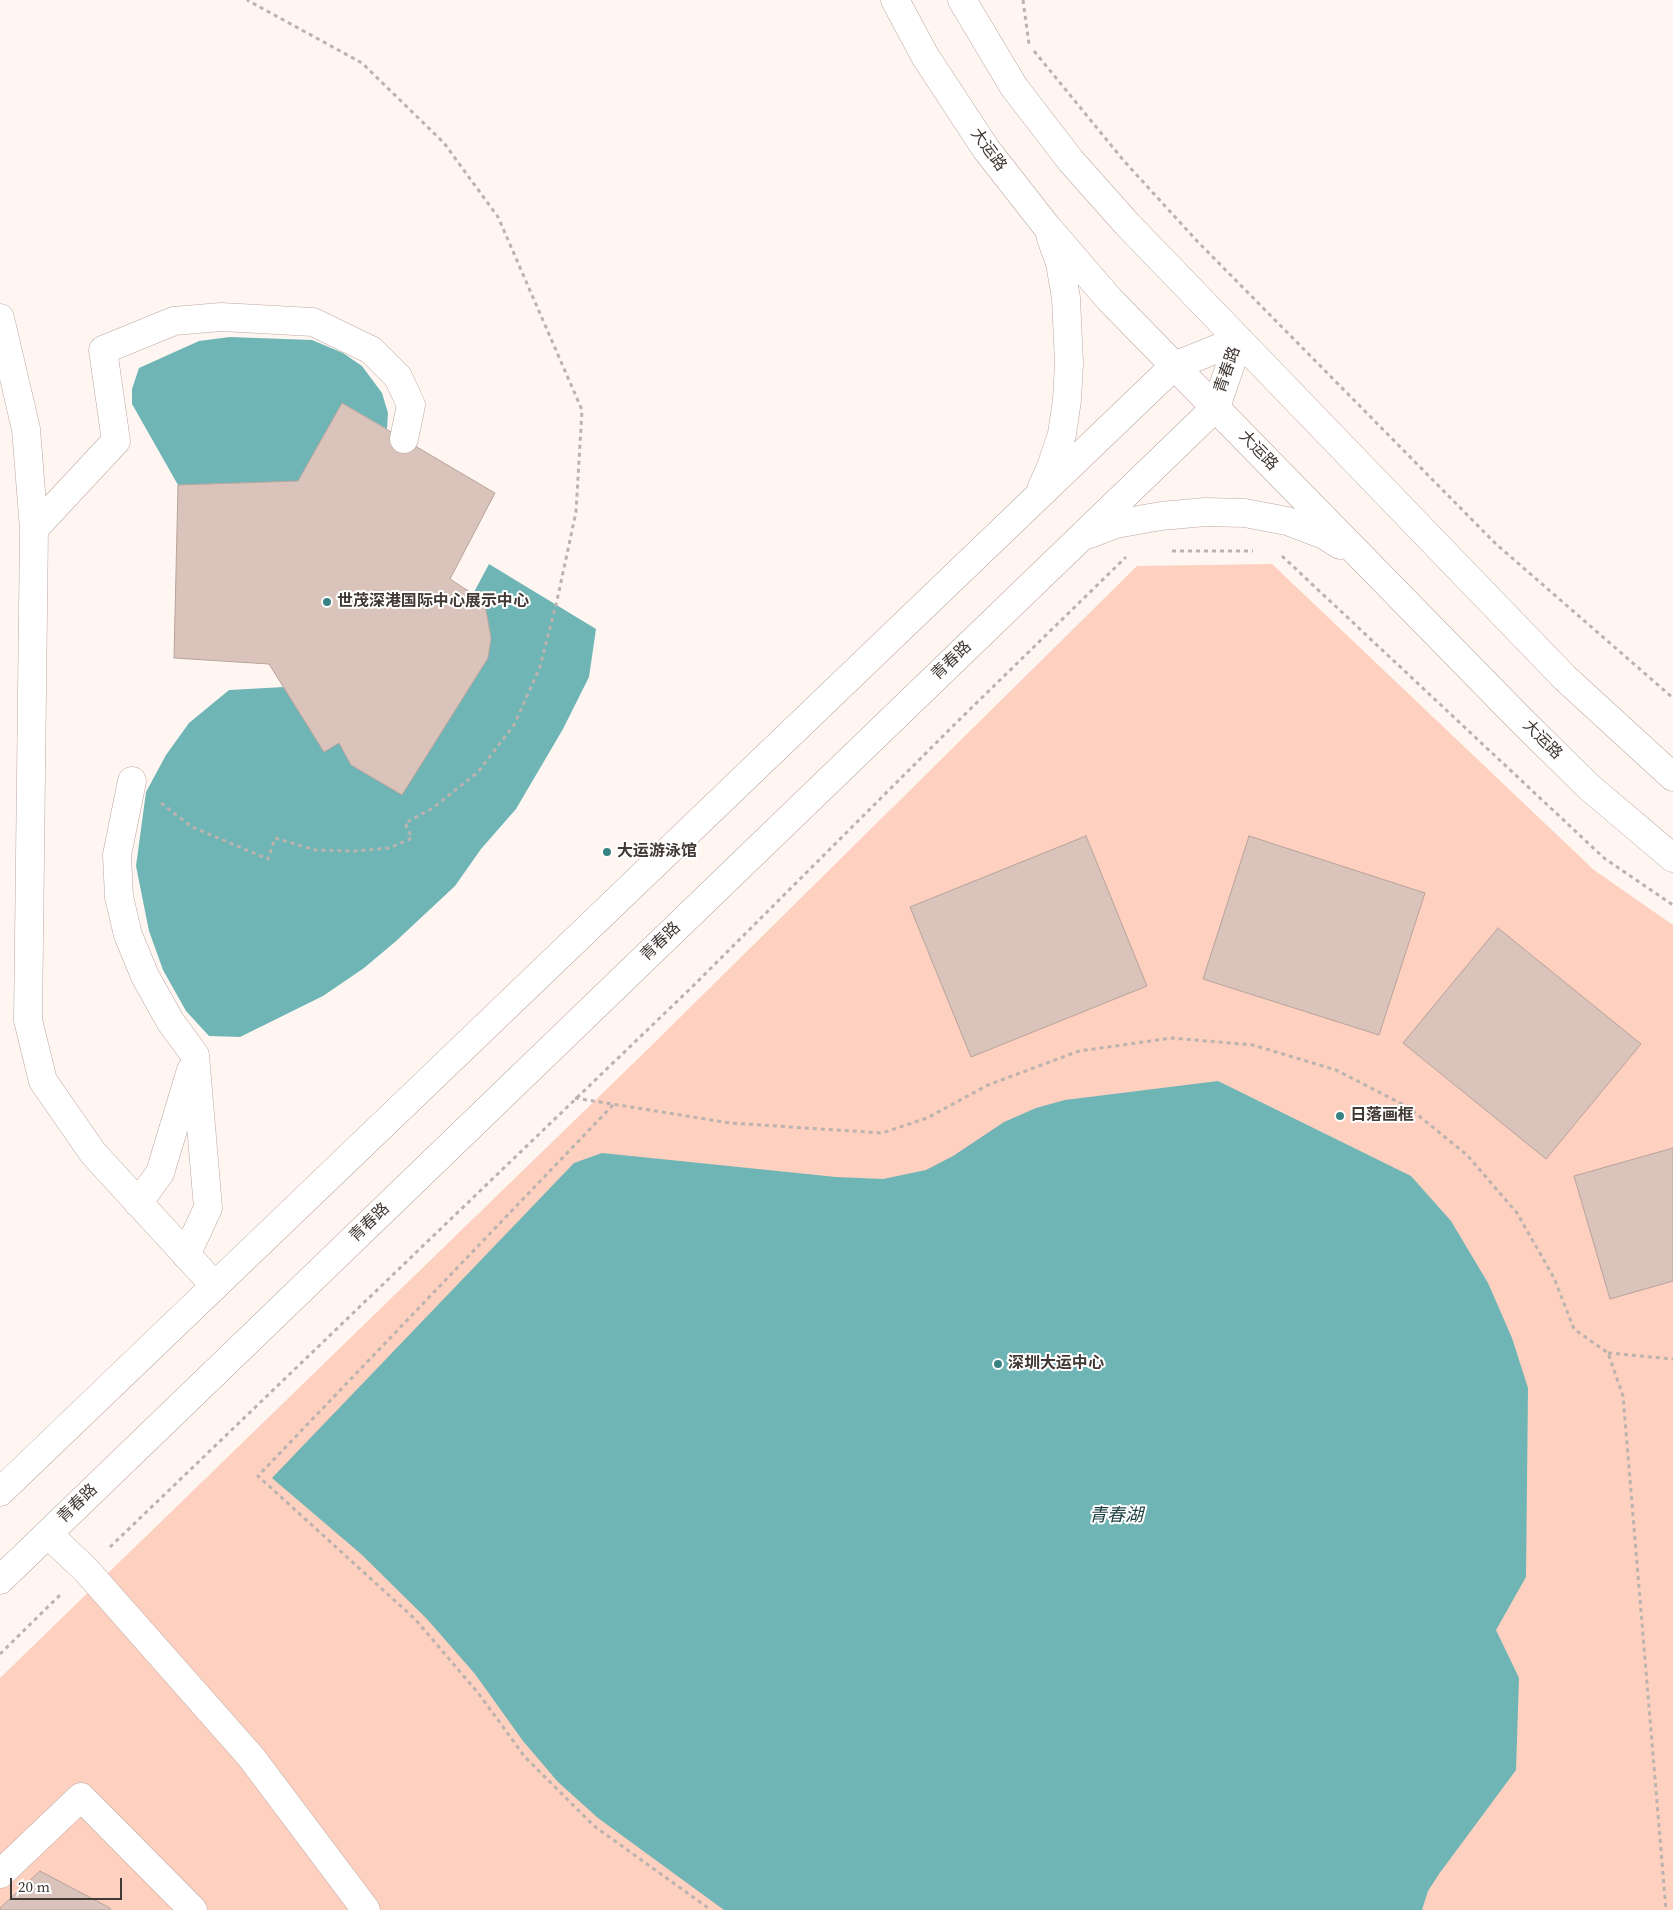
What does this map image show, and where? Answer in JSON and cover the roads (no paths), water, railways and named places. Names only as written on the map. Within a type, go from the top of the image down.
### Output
[{"type":"street","name":"大运路","points":[[895,0],[925,56],[986,149],[1048,227],[1110,300],[1589,787],[1673,858]]},
{"type":"street","points":[[962,0],[1014,87],[1071,161],[1127,224],[1565,678],[1673,777]]},
{"type":"street","points":[[1037,497],[1051,467],[1062,434],[1067,400],[1069,363],[1066,298],[1060,263],[1048,227]]},
{"type":"street","points":[[34,529],[116,441],[102,350],[174,322],[221,317],[314,322],[371,350],[398,377],[411,405],[404,439]]},
{"type":"street","points":[[0,318],[26,428],[34,529],[28,1020],[43,1081],[93,1153],[215,1286]]},
{"type":"street","name":"青春路","points":[[0,1492],[1174,366],[1239,340]]},
{"type":"street","name":"青春路","points":[[0,1580],[1216,408],[1239,340]]},
{"type":"street","points":[[1080,538],[1116,524],[1160,516],[1205,512],[1245,513],[1287,521],[1324,535],[1361,557]]},
{"type":"street","points":[[132,781],[117,855],[119,897],[128,935],[145,976],[170,1021],[195,1054],[208,1208],[186,1255]]},
{"type":"street","points":[[138,1203],[160,1173],[195,1054]]},
{"type":"street","points":[[48,1534],[86,1570],[251,1757],[366,1910]]},
{"type":"street","points":[[0,1874],[81,1796],[193,1910]]},
{"type":"water","points":[[230,337],[312,340],[343,353],[362,366],[382,393],[388,413],[387,429],[342,403],[298,481],[178,485],[132,404],[132,389],[139,368],[199,341]]},
{"type":"water","points":[[489,564],[596,629],[589,677],[563,729],[516,809],[481,849],[455,886],[364,968],[323,996],[240,1037],[209,1036],[186,1011],[163,970],[149,931],[136,866],[146,792],[166,755],[189,723],[229,690],[284,687],[324,752],[339,743],[351,765],[402,794],[488,658],[491,638],[486,610],[473,594]]},
{"type":"water","name":"青春湖","points":[[1218,1081],[1411,1176],[1451,1221],[1488,1283],[1512,1338],[1528,1388],[1526,1577],[1496,1630],[1519,1678],[1516,1770],[1439,1874],[1428,1891],[1422,1910],[724,1910],[598,1818],[558,1782],[523,1741],[475,1674],[427,1619],[361,1554],[272,1478],[574,1163],[602,1153],[836,1177],[883,1179],[926,1170],[953,1156],[1004,1122],[1036,1108],[1065,1100]]},
{"type":"place","name":"世茂深港国际中心展示中心","points":[[327,602]]},
{"type":"place","name":"大运游泳馆","points":[[607,852]]},
{"type":"place","name":"日落画框","points":[[1340,1116]]},
{"type":"place","name":"深圳大运中心","points":[[998,1364]]}]
